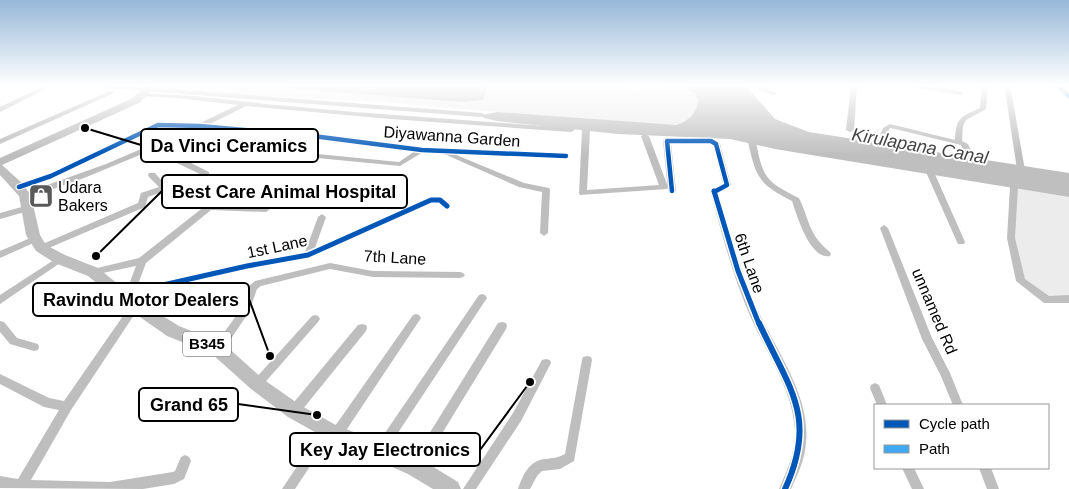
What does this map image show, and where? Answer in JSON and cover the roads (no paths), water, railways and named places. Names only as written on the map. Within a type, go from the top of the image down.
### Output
[{"type":"main road","points":[[38,243],[12,182],[123,109]]},
{"type":"main road","name":"B345","points":[[38,243],[60,259],[93,272],[173,331],[218,348],[256,384],[294,412],[378,453],[415,467],[452,489]]},
{"type":"street","points":[[0,142],[74,109]]},
{"type":"street","points":[[0,216],[12,182],[80,179],[200,126],[234,109]]},
{"type":"street","points":[[295,109],[405,119],[571,130]]},
{"type":"street","points":[[850,130],[852,109]]},
{"type":"street","name":"Diyawanna Garden","points":[[12,182],[51,176],[158,125],[200,126],[313,136],[422,150],[566,156]]},
{"type":"street","points":[[163,142],[197,140],[233,142],[307,155],[400,164],[422,150]]},
{"type":"street","name":"6th Lane","points":[[672,191],[667,140],[711,141],[716,144],[727,185],[714,191],[733,257],[756,317],[786,378],[800,423],[800,456],[785,489]]},
{"type":"street","points":[[441,150],[522,185],[546,190],[544,233]]},
{"type":"street","points":[[180,161],[206,174],[209,207]]},
{"type":"street","points":[[0,255],[142,205],[144,195],[164,188],[152,175]]},
{"type":"street","name":"1st Lane","points":[[131,299],[247,266],[308,255],[431,200],[440,200],[447,206]]},
{"type":"street","points":[[93,272],[142,260],[209,207],[266,209]]},
{"type":"street","points":[[308,255],[322,217]]},
{"type":"street","name":"unnamed Rd","points":[[884,228],[926,339],[945,373],[958,404]]},
{"type":"street","points":[[0,300],[60,259]]},
{"type":"street","points":[[20,488],[131,299],[142,260]]},
{"type":"street","name":"7th Lane","points":[[218,348],[246,309],[253,287],[258,283],[330,266],[373,274],[460,275]]},
{"type":"street","points":[[378,453],[482,298]]},
{"type":"street","points":[[288,489],[333,432],[416,318]]},
{"type":"street","points":[[256,384],[315,319]]},
{"type":"street","points":[[0,325],[14,341],[34,347]]},
{"type":"street","points":[[415,467],[502,326]]},
{"type":"street","points":[[294,412],[362,328]]},
{"type":"street","points":[[524,489],[534,469],[540,465],[562,465],[570,458],[587,360]]},
{"type":"street","points":[[469,489],[517,417],[546,363]]},
{"type":"street","points":[[0,379],[48,403],[67,406]]},
{"type":"street","points":[[875,388],[882,404]]},
{"type":"street","points":[[0,482],[20,488],[119,487],[174,478],[180,475],[185,461]]},
{"type":"street","points":[[908,469],[918,489]]},
{"type":"street","points":[[984,469],[994,489]]},
{"type":"waterway","points":[[402,109],[482,115]]},
{"type":"waterway","name":"Kirulapana Canal","points":[[959,141],[961,121],[983,109]]},
{"type":"waterway","points":[[1011,109],[1022,176]]},
{"type":"waterway","name":"Kirulapana Canal","points":[[876,154],[886,128],[890,126],[964,144],[974,167]]},
{"type":"waterway","points":[[586,130],[583,193],[664,187],[645,136]]},
{"type":"waterway","points":[[752,142],[757,165],[764,179],[775,189],[796,200],[810,237],[827,254]]},
{"type":"waterway","name":"Kirulapana Canal","points":[[926,163],[961,242]]},
{"type":"waterway","points":[[1011,177],[1014,187],[1011,238],[1021,281],[1047,300],[1069,299]]},
{"type":"place","name":"Da Vinci Ceramics","points":[[85,128]]},
{"type":"place","name":"Udara Bakers","points":[[41,196]]},
{"type":"place","name":"Best Care Animal Hospital","points":[[96,256]]},
{"type":"place","name":"Ravindu Motor Dealers","points":[[270,356]]},
{"type":"place","name":"Key Jay Electronics","points":[[530,382]]},
{"type":"place","name":"Grand 65","points":[[317,415]]}]
